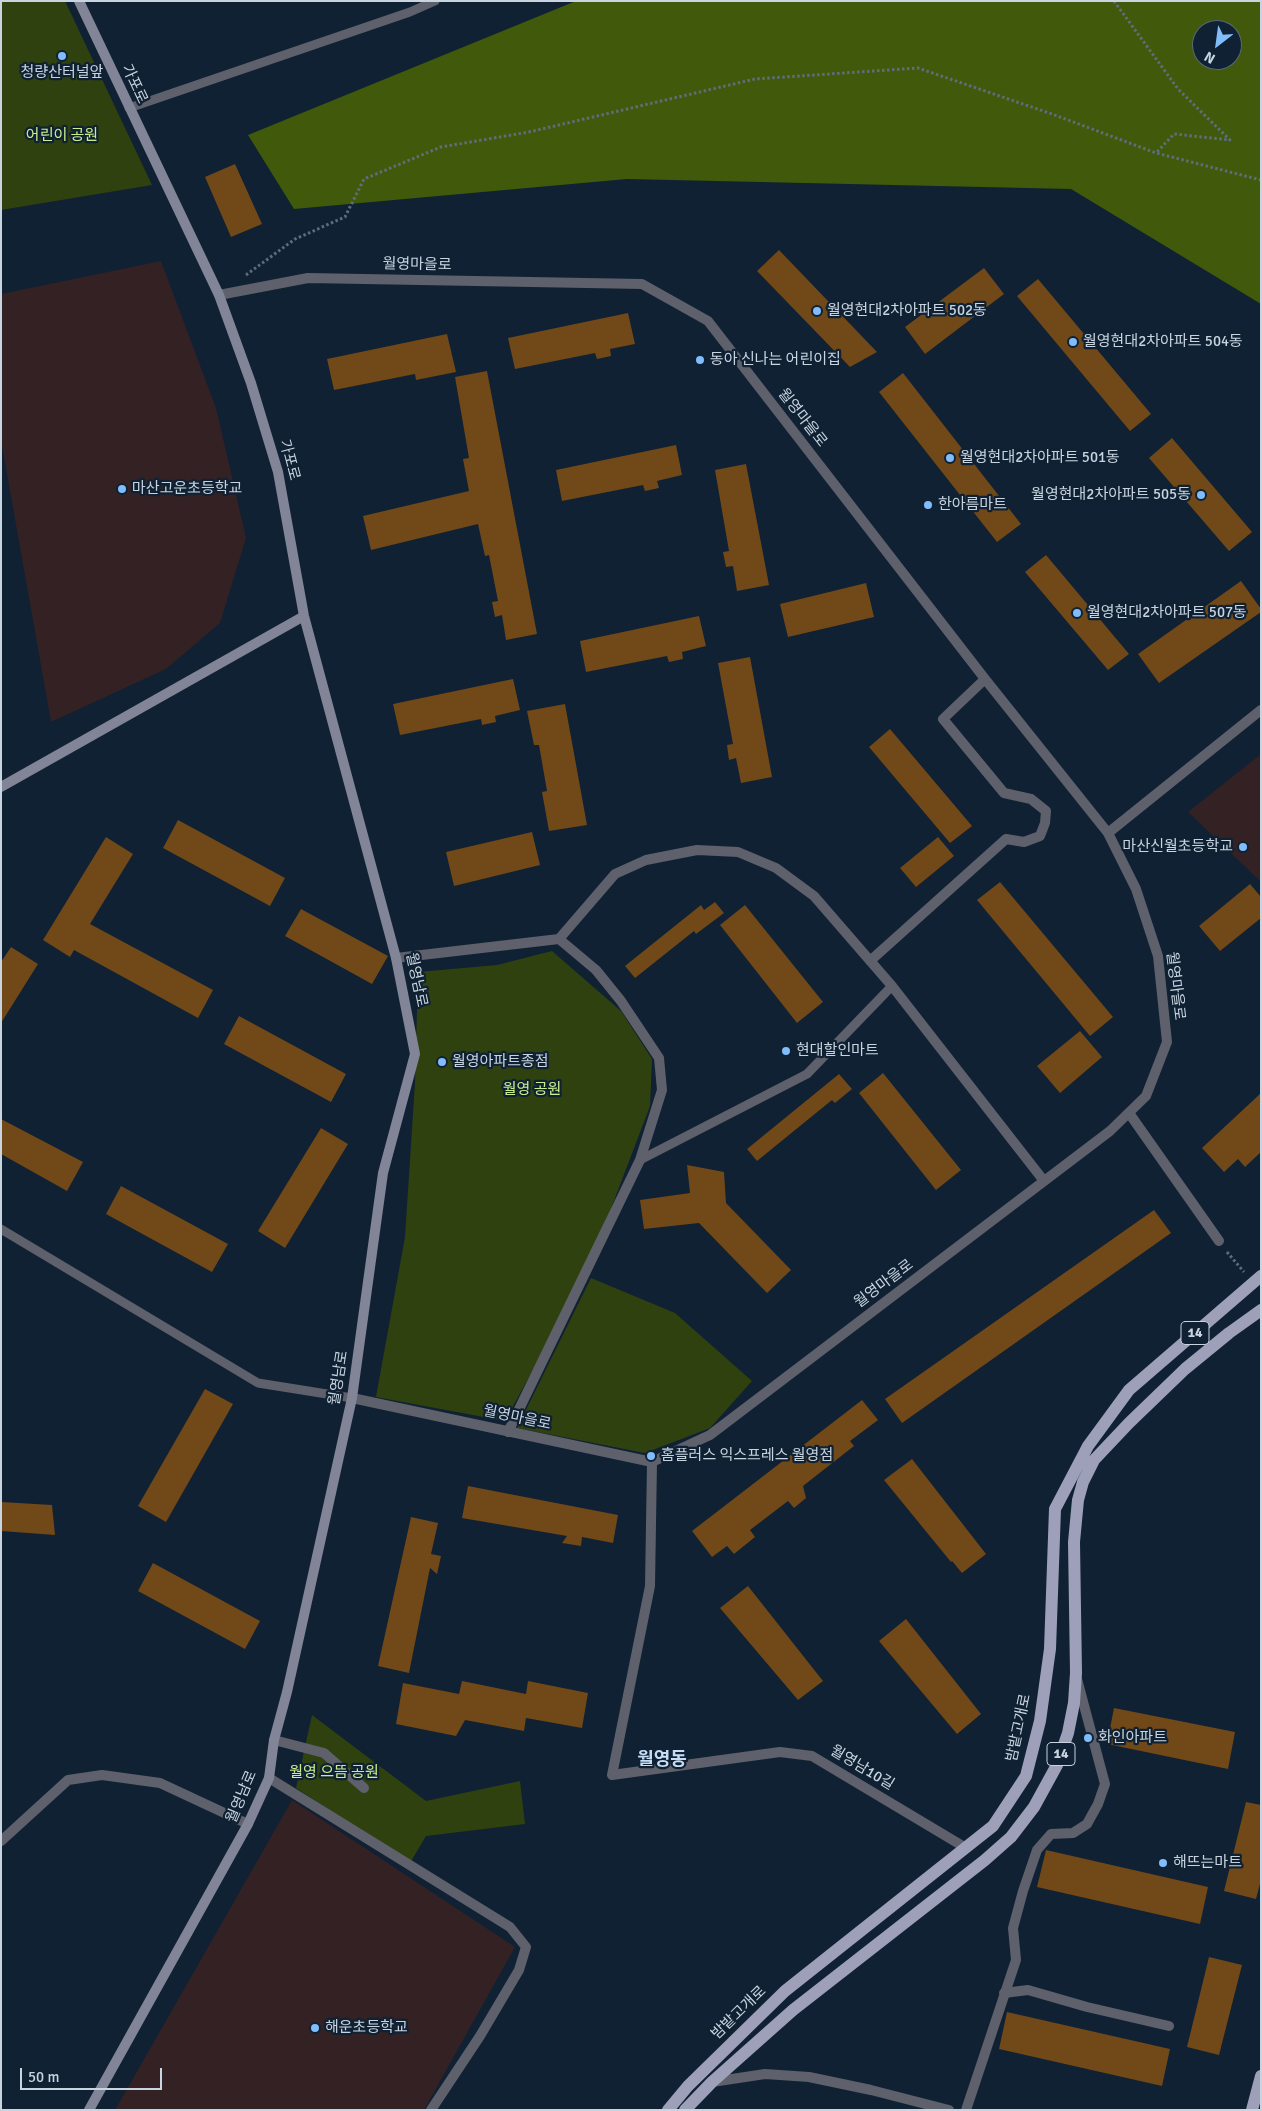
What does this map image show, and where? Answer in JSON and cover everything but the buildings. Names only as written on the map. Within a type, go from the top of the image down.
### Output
[{"type":"main road","name":"가포로","points":[[79,1],[219,295],[251,383],[278,472],[304,616]]},
{"type":"main road","points":[[1,787],[304,616]]},
{"type":"main road","name":"월영남로","points":[[89,2110],[248,1824],[269,1778],[274,1740],[287,1692],[352,1398],[383,1173],[415,1054],[396,958],[304,616]]},
{"type":"main road","name":"밤밭고개로","points":[[668,2110],[688,2086],[785,1991],[993,1826],[1026,1776],[1040,1721],[1050,1649],[1055,1509],[1088,1446],[1128,1390],[1255,1276]]},
{"type":"main road","name":"14","points":[[684,2110],[712,2082],[793,2010],[985,1860],[1011,1837],[1034,1807],[1057,1765],[1071,1721],[1076,1673],[1075,1523],[1080,1491],[1090,1467],[1098,1454],[1185,1369],[1261,1310]]},
{"type":"main road","points":[[1252,2110],[1261,2076]]},
{"type":"street","name":"월영마을로","points":[[219,295],[308,278],[642,284],[708,321],[1108,833],[1136,889],[1158,956],[1167,1042],[1146,1096],[1110,1131],[710,1434],[652,1462],[352,1398]]},
{"type":"street","points":[[870,961],[1006,839],[1024,842],[1040,836],[1045,823],[1046,811],[1031,799],[1004,793],[943,719],[986,679]]},
{"type":"street","points":[[1108,833],[1261,710]]},
{"type":"street","points":[[396,958],[559,939],[615,874],[646,860],[697,850],[738,852],[776,868],[814,896],[892,986],[1044,1181]]},
{"type":"street","points":[[508,1432],[640,1160],[662,1090],[659,1058],[621,1001],[596,970],[559,939]]},
{"type":"street","points":[[1128,1113],[1219,1242]]},
{"type":"street","name":"월영남10길","points":[[652,1462],[650,1586],[612,1775],[780,1752],[812,1756],[966,1848]]},
{"type":"street","points":[[966,2110],[1016,1960],[1013,1928],[1037,1850],[1051,1834],[1073,1833],[1087,1824],[1098,1804],[1104,1784],[1076,1673]]},
{"type":"street","points":[[274,1740],[324,1753],[364,1788]]},
{"type":"street","points":[[1,1840],[68,1780],[102,1775],[160,1783],[248,1824]]},
{"type":"street","points":[[269,1778],[510,1927],[526,1948],[519,1970],[480,2036],[431,2110]]},
{"type":"street","points":[[1004,1993],[1028,1990],[1086,2007],[1169,2026]]},
{"type":"street","points":[[712,2082],[765,2074],[809,2077],[871,2090],[949,2110]]},
{"type":"lane","points":[[129,108],[400,15],[435,1]]},
{"type":"lane","points":[[640,1160],[807,1074],[892,986]]},
{"type":"lane","points":[[1,1229],[258,1383],[352,1398]]},
{"type":"path","points":[[1114,1],[1178,89],[1230,140],[1174,134],[1156,153]]},
{"type":"path","points":[[242,278],[295,239],[345,217],[364,179],[441,147],[529,132],[755,79],[918,68],[1052,114],[1156,153],[1261,180]]},
{"type":"path","points":[[1219,1242],[1255,1276]]},
{"type":"shaded area","name":"마산고운초등학교","points":[[161,261],[216,408],[246,538],[220,623],[166,669],[51,722],[1,440],[1,294]]},
{"type":"shaded area","name":"마산신월초등학교","points":[[1261,754],[1261,882],[1188,812]]},
{"type":"shaded area","name":"해운초등학교","points":[[292,1800],[515,1947],[424,2110],[115,2110]]},
{"type":"green space","name":"어린이 공원","points":[[1,1],[65,1],[152,185],[1,210]]},
{"type":"green space","points":[[576,1],[1261,1],[1261,304],[1071,189],[627,179],[294,209],[248,135]]},
{"type":"green space","name":"월영 공원","points":[[552,951],[621,1011],[652,1059],[650,1106],[588,1269],[505,1421],[376,1397],[405,1237],[415,1083],[418,972],[497,965]]},
{"type":"green space","points":[[591,1278],[675,1313],[752,1381],[710,1428],[645,1453],[517,1428]]},
{"type":"green space","name":"월영 으뜸 공원","points":[[312,1715],[426,1801],[520,1781],[525,1824],[426,1836],[410,1863],[296,1788]]},
{"type":"place","name":"청량산터널앞","points":[[62,56]]},
{"type":"place","name":"월영현대2차아파트 502동","points":[[817,311]]},
{"type":"place","name":"월영현대2차아파트 504동","points":[[1073,342]]},
{"type":"place","name":"동아 신나는 어린이집","points":[[700,360]]},
{"type":"place","name":"월영현대2차아파트 501동","points":[[950,458]]},
{"type":"place","name":"마산고운초등학교","points":[[122,489]]},
{"type":"place","name":"월영현대2차아파트 505동","points":[[1201,495]]},
{"type":"place","name":"한아름마트","points":[[928,505]]},
{"type":"place","name":"월영현대2차아파트 507동","points":[[1077,613]]},
{"type":"place","name":"마산신월초등학교","points":[[1243,847]]},
{"type":"place","name":"현대할인마트","points":[[786,1051]]},
{"type":"place","name":"월영아파트종점","points":[[442,1062]]},
{"type":"place","name":"홈플러스 익스프레스 월영점","points":[[651,1456]]},
{"type":"place","name":"화인아파트","points":[[1088,1738]]},
{"type":"place","name":"해뜨는마트","points":[[1163,1863]]},
{"type":"place","name":"해운초등학교","points":[[315,2028]]},
{"type":"district","name":"월영동","points":[[662,1760]]}]
